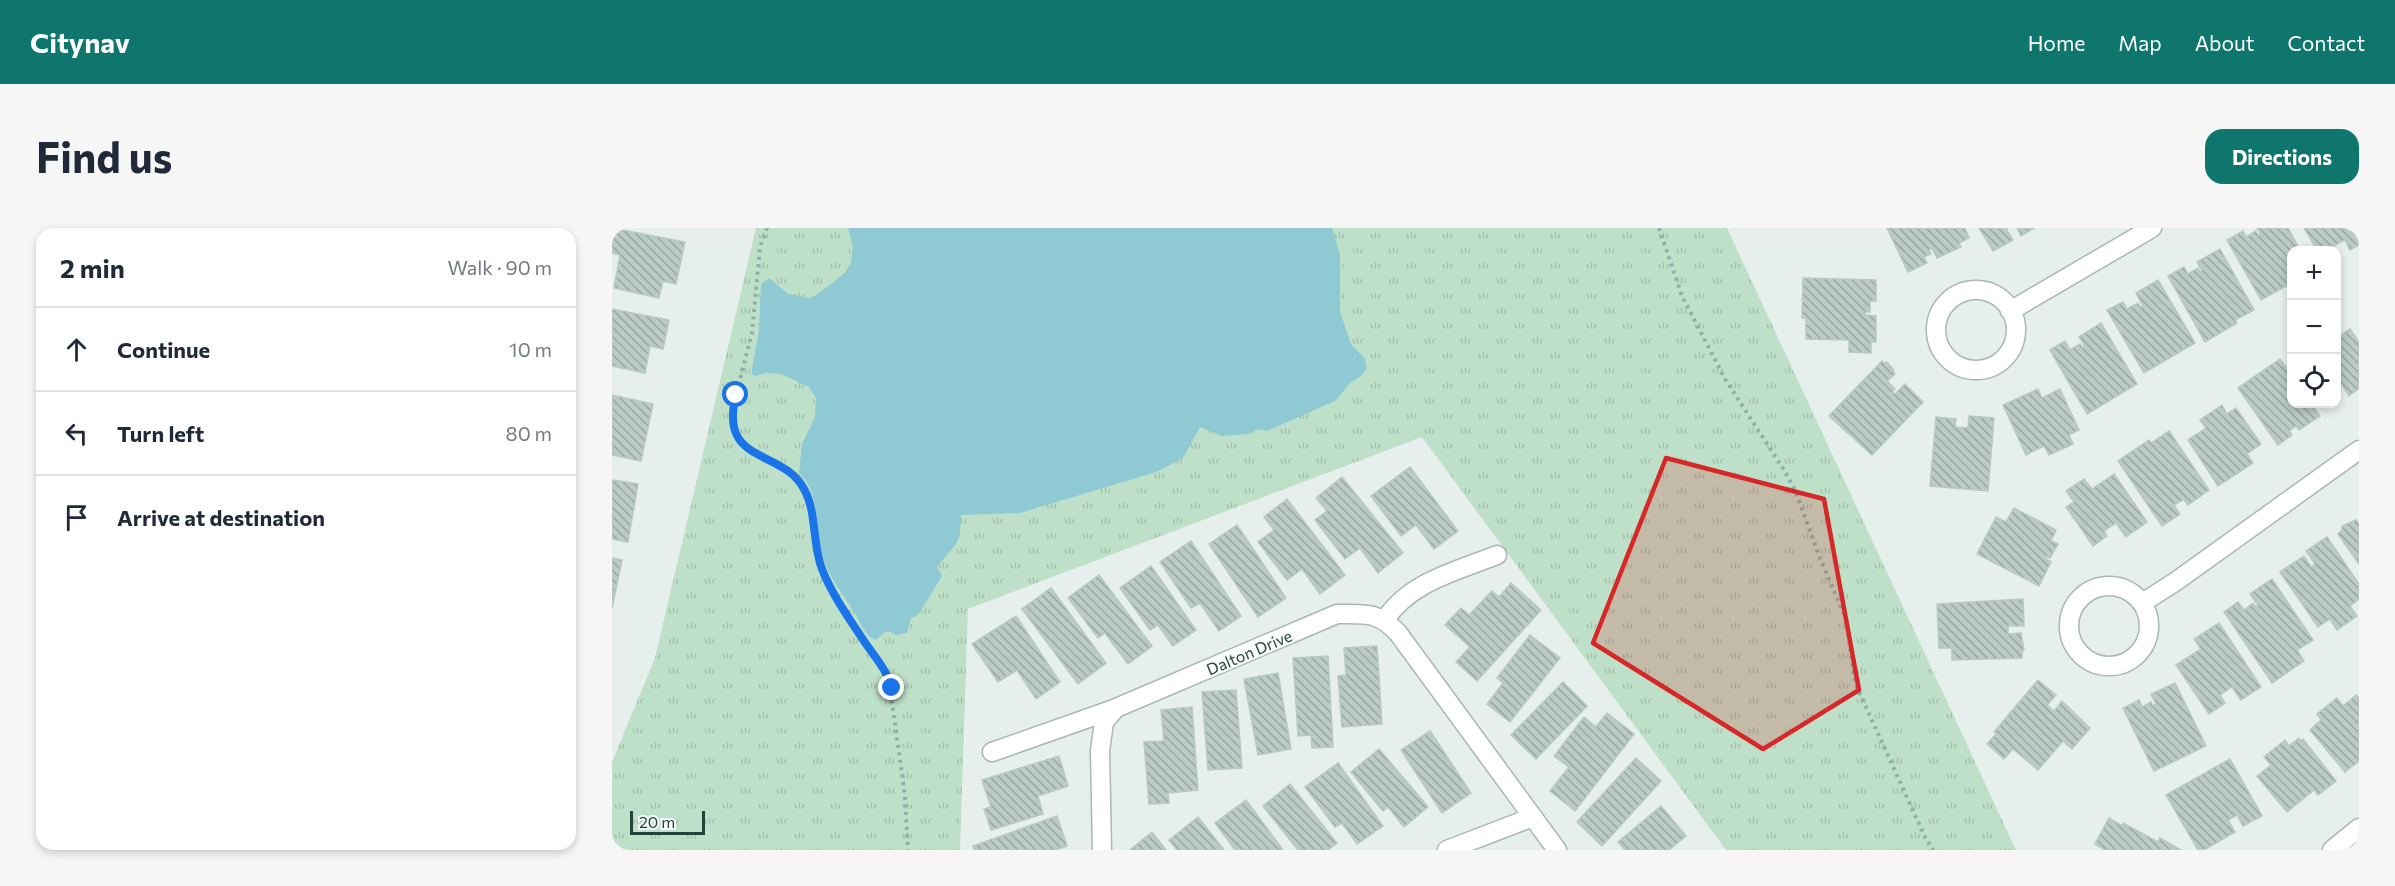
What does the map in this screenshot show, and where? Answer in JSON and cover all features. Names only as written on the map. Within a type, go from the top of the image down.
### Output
[{"type":"street","points":[[2010,311],[2152,228]]},
{"type":"street","points":[[1972,290],[1990,292],[2005,302],[2010,311],[2014,318],[2015,336],[2009,352],[1996,365],[1979,370],[1961,368],[1946,357],[1937,342],[1936,324],[1942,307],[1956,295],[1972,290]]},
{"type":"street","points":[[2142,603],[2175,582],[2359,450]]},
{"type":"street","points":[[1497,555],[1417,587],[1391,611],[1385,620],[1398,633],[1557,850]]},
{"type":"street","points":[[2111,586],[2128,591],[2142,603],[2149,620],[2147,638],[2139,653],[2124,664],[2107,667],[2089,662],[2076,649],[2069,633],[2070,615],[2079,599],[2093,589],[2111,586]]},
{"type":"street","name":"Dalton Drive","points":[[992,752],[1116,708],[1337,614],[1370,614],[1385,620]]},
{"type":"street","points":[[1102,850],[1100,751],[1104,722],[1116,708]]},
{"type":"street","points":[[1447,850],[1533,817]]},
{"type":"street","points":[[2332,850],[2359,828]]},
{"type":"path","points":[[767,228],[760,247],[752,333],[733,406],[733,424],[735,432],[746,447],[761,458],[787,471],[800,482],[805,490],[809,500],[816,551],[825,577],[890,680],[905,796],[908,850]]},
{"type":"path","points":[[1659,228],[1682,296],[1725,379],[1795,490],[1846,619],[1855,683],[1933,850]]},
{"type":"highlighted area","points":[[1666,458],[1824,499],[1859,690],[1763,749],[1593,643]]},
{"type":"green space","points":[[756,228],[1727,228],[2016,850],[1726,850],[1422,437],[968,609],[960,850],[612,850],[612,762],[655,658]]},
{"type":"water","points":[[848,228],[1332,228],[1340,255],[1340,312],[1351,344],[1365,359],[1367,369],[1351,382],[1335,401],[1267,431],[1258,429],[1248,434],[1222,436],[1200,427],[1183,458],[1156,472],[1020,513],[961,515],[960,535],[956,544],[937,567],[942,576],[918,615],[911,618],[907,633],[896,635],[887,632],[876,640],[864,629],[827,568],[821,550],[814,499],[799,472],[802,444],[815,417],[816,398],[809,387],[781,374],[766,373],[755,376],[752,374],[759,330],[761,284],[769,278],[788,294],[810,298],[818,294],[844,274],[851,263],[853,247]]},
{"type":"building","points":[[612,228],[685,242],[676,284],[663,281],[659,298],[614,288],[620,255],[612,253]]},
{"type":"building","points":[[1887,228],[1965,228],[1969,238],[1959,243],[1961,247],[1937,258],[1932,248],[1929,250],[1931,254],[1924,257],[1927,263],[1908,272]]},
{"type":"building","points":[[1979,228],[2008,228],[2006,229],[2013,240],[1993,251]]},
{"type":"building","points":[[2017,228],[2034,228],[2021,236]]},
{"type":"building","points":[[2257,228],[2288,228],[2298,246],[2287,246],[2287,286],[2261,300],[2227,240],[2243,231],[2246,237],[2256,231],[2258,235],[2261,234]]},
{"type":"building","points":[[2304,228],[2359,228],[2359,245],[2350,250],[2345,240],[2334,246],[2315,246]]},
{"type":"building","points":[[2220,249],[2254,310],[2235,320],[2237,323],[2205,342],[2168,276],[2184,267],[2188,274],[2198,268],[2200,272],[2202,271],[2197,262]]},
{"type":"building","points":[[1803,278],[1876,280],[1876,301],[1870,301],[1870,312],[1865,312],[1865,315],[1876,316],[1876,342],[1871,342],[1871,353],[1849,352],[1849,340],[1806,339],[1806,318],[1802,318]]},
{"type":"building","points":[[2158,280],[2195,343],[2144,373],[2107,310],[2123,302],[2127,309],[2138,303],[2140,307],[2143,306],[2136,293]]},
{"type":"building","points":[[612,309],[669,320],[663,349],[650,346],[645,373],[612,366]]},
{"type":"building","points":[[2101,323],[2137,384],[2087,414],[2050,350],[2065,341],[2070,350],[2080,344],[2083,348],[2085,346],[2079,337]]},
{"type":"building","points":[[2350,329],[2359,342],[2359,388],[2349,396],[2341,386],[2341,335]]},
{"type":"building","points":[[2280,359],[2287,368],[2287,408],[2314,408],[2320,416],[2299,430],[2296,426],[2289,431],[2292,435],[2278,445],[2238,388]]},
{"type":"building","points":[[1882,361],[1887,362],[1895,374],[1887,381],[1895,389],[1892,392],[1895,394],[1905,384],[1923,402],[1872,455],[1829,416]]},
{"type":"building","points":[[2038,389],[2042,398],[2060,389],[2079,430],[2069,435],[2073,444],[2049,455],[2044,446],[2026,455],[2003,405]]},
{"type":"building","points":[[612,395],[653,404],[641,461],[612,455]]},
{"type":"building","points":[[2222,405],[2227,414],[2236,408],[2261,444],[2247,454],[2253,463],[2218,486],[2188,440],[2206,428],[2200,420]]},
{"type":"building","points":[[1969,416],[1994,418],[1988,491],[1930,486],[1936,417],[1956,419],[1955,427],[1968,428]]},
{"type":"building","points":[[2169,431],[2209,490],[2188,505],[2184,499],[2174,505],[2180,514],[2162,526],[2118,461],[2149,440],[2151,443]]},
{"type":"building","points":[[1410,467],[1458,531],[1434,549],[1416,525],[1401,536],[1371,496]]},
{"type":"building","points":[[2114,474],[2147,522],[2126,537],[2116,523],[2104,531],[2107,536],[2093,546],[2066,507],[2074,502],[2066,491],[2084,479],[2092,489]]},
{"type":"building","points":[[1342,477],[1403,553],[1378,573],[1360,548],[1345,559],[1315,520],[1327,511],[1316,498]]},
{"type":"building","points":[[612,480],[638,484],[628,542],[612,539]]},
{"type":"building","points":[[1287,499],[1345,575],[1320,594],[1302,569],[1287,580],[1258,542],[1274,530],[1264,517]]},
{"type":"building","points":[[2014,508],[2056,530],[2051,541],[2058,544],[2050,558],[2046,556],[2045,558],[2051,562],[2039,586],[1977,554],[1996,517],[2006,522]]},
{"type":"building","points":[[2356,520],[2359,524],[2359,564],[2338,534],[2342,526]]},
{"type":"building","points":[[1237,525],[1286,598],[1258,617],[1209,544]]},
{"type":"building","points":[[2327,537],[2359,584],[2359,599],[2350,606],[2357,616],[2337,630],[2330,619],[2318,627],[2280,572],[2304,556],[2311,567],[2315,564],[2306,551]]},
{"type":"building","points":[[1191,541],[1241,616],[1219,631],[1200,603],[1191,608],[1160,562]]},
{"type":"building","points":[[612,558],[622,560],[612,608]]},
{"type":"building","points":[[1151,566],[1196,630],[1173,646],[1158,625],[1150,630],[1120,588]]},
{"type":"building","points":[[1099,575],[1152,646],[1128,664],[1105,633],[1098,638],[1068,598]]},
{"type":"building","points":[[2272,579],[2313,640],[2297,650],[2304,661],[2272,683],[2224,612],[2238,602],[2244,610],[2253,603],[2256,607],[2258,605],[2250,594]]},
{"type":"building","points":[[1511,583],[1541,610],[1477,681],[1456,662],[1470,647],[1445,625],[1461,608],[1469,615],[1492,591],[1499,597]]},
{"type":"building","points":[[1051,588],[1106,663],[1078,684],[1022,609]]},
{"type":"building","points":[[2023,599],[2024,626],[2008,626],[2008,634],[2021,633],[2024,650],[2022,658],[1952,660],[1952,648],[1939,648],[1937,604]]},
{"type":"building","points":[[1016,616],[1060,682],[1036,699],[1017,670],[998,682],[972,644]]},
{"type":"building","points":[[2219,623],[2261,687],[2241,700],[2232,687],[2220,695],[2225,703],[2209,714],[2176,665],[2201,649],[2194,639]]},
{"type":"building","points":[[1530,635],[1560,658],[1510,722],[1487,704],[1503,683],[1497,678]]},
{"type":"building","points":[[1377,646],[1382,724],[1342,727],[1338,676],[1346,675],[1344,648]]},
{"type":"building","points":[[1328,656],[1333,747],[1312,748],[1311,735],[1298,736],[1293,658]]},
{"type":"building","points":[[1278,673],[1291,749],[1258,755],[1244,679]]},
{"type":"building","points":[[2038,680],[2056,695],[2047,705],[2054,711],[2062,701],[2090,728],[2072,749],[2063,741],[2038,770],[2013,749],[2004,759],[1987,744],[1996,734],[1994,732]]},
{"type":"building","points":[[1563,682],[1587,706],[1536,759],[1511,735]]},
{"type":"building","points":[[2175,683],[2206,746],[2154,771],[2123,708],[2139,700],[2142,707],[2151,702],[2153,706],[2156,704],[2151,694]]},
{"type":"building","points":[[1236,690],[1242,768],[1208,770],[1202,692]]},
{"type":"building","points":[[2356,695],[2359,698],[2359,761],[2345,772],[2310,730],[2321,720],[2317,714],[2337,698],[2343,706]]},
{"type":"building","points":[[1192,707],[1198,790],[1168,793],[1169,803],[1149,804],[1144,742],[1164,741],[1161,710]]},
{"type":"building","points":[[1607,713],[1634,734],[1575,811],[1550,791],[1569,767],[1554,756],[1584,717],[1596,727]]},
{"type":"building","points":[[1430,731],[1471,793],[1442,813],[1401,750]]},
{"type":"building","points":[[2299,738],[2300,741],[2303,739],[2336,781],[2318,795],[2314,790],[2287,812],[2257,776],[2271,765],[2264,757],[2285,740],[2289,746]]},
{"type":"building","points":[[1379,749],[1428,807],[1404,827],[1388,807],[1383,811],[1351,772]]},
{"type":"building","points":[[1059,756],[1068,786],[1038,796],[1043,814],[991,830],[984,809],[991,807],[982,780]]},
{"type":"building","points":[[1636,758],[1661,781],[1602,846],[1577,822]]},
{"type":"building","points":[[2230,759],[2262,816],[2243,826],[2237,815],[2228,820],[2235,832],[2204,850],[2198,850],[2166,795]]},
{"type":"building","points":[[1338,763],[1383,826],[1357,844],[1342,823],[1335,827],[1305,787]]},
{"type":"building","points":[[1290,784],[1337,843],[1328,850],[1298,850],[1263,806]]},
{"type":"building","points":[[1246,800],[1283,850],[1235,850],[1215,823]]},
{"type":"building","points":[[1661,806],[1686,836],[1669,850],[1625,850],[1618,842]]},
{"type":"building","points":[[1057,816],[1067,846],[1056,850],[974,850],[973,846]]},
{"type":"building","points":[[1198,817],[1224,850],[1177,850],[1169,840]]},
{"type":"building","points":[[2109,818],[2158,842],[2160,838],[2181,850],[2105,850],[2095,844]]},
{"type":"building","points":[[1152,832],[1166,850],[1130,850]]},
{"type":"route","points":[[736,395],[732,415],[735,432],[746,447],[794,476],[805,490],[809,500],[816,551],[828,583],[886,673],[892,688]]}]
